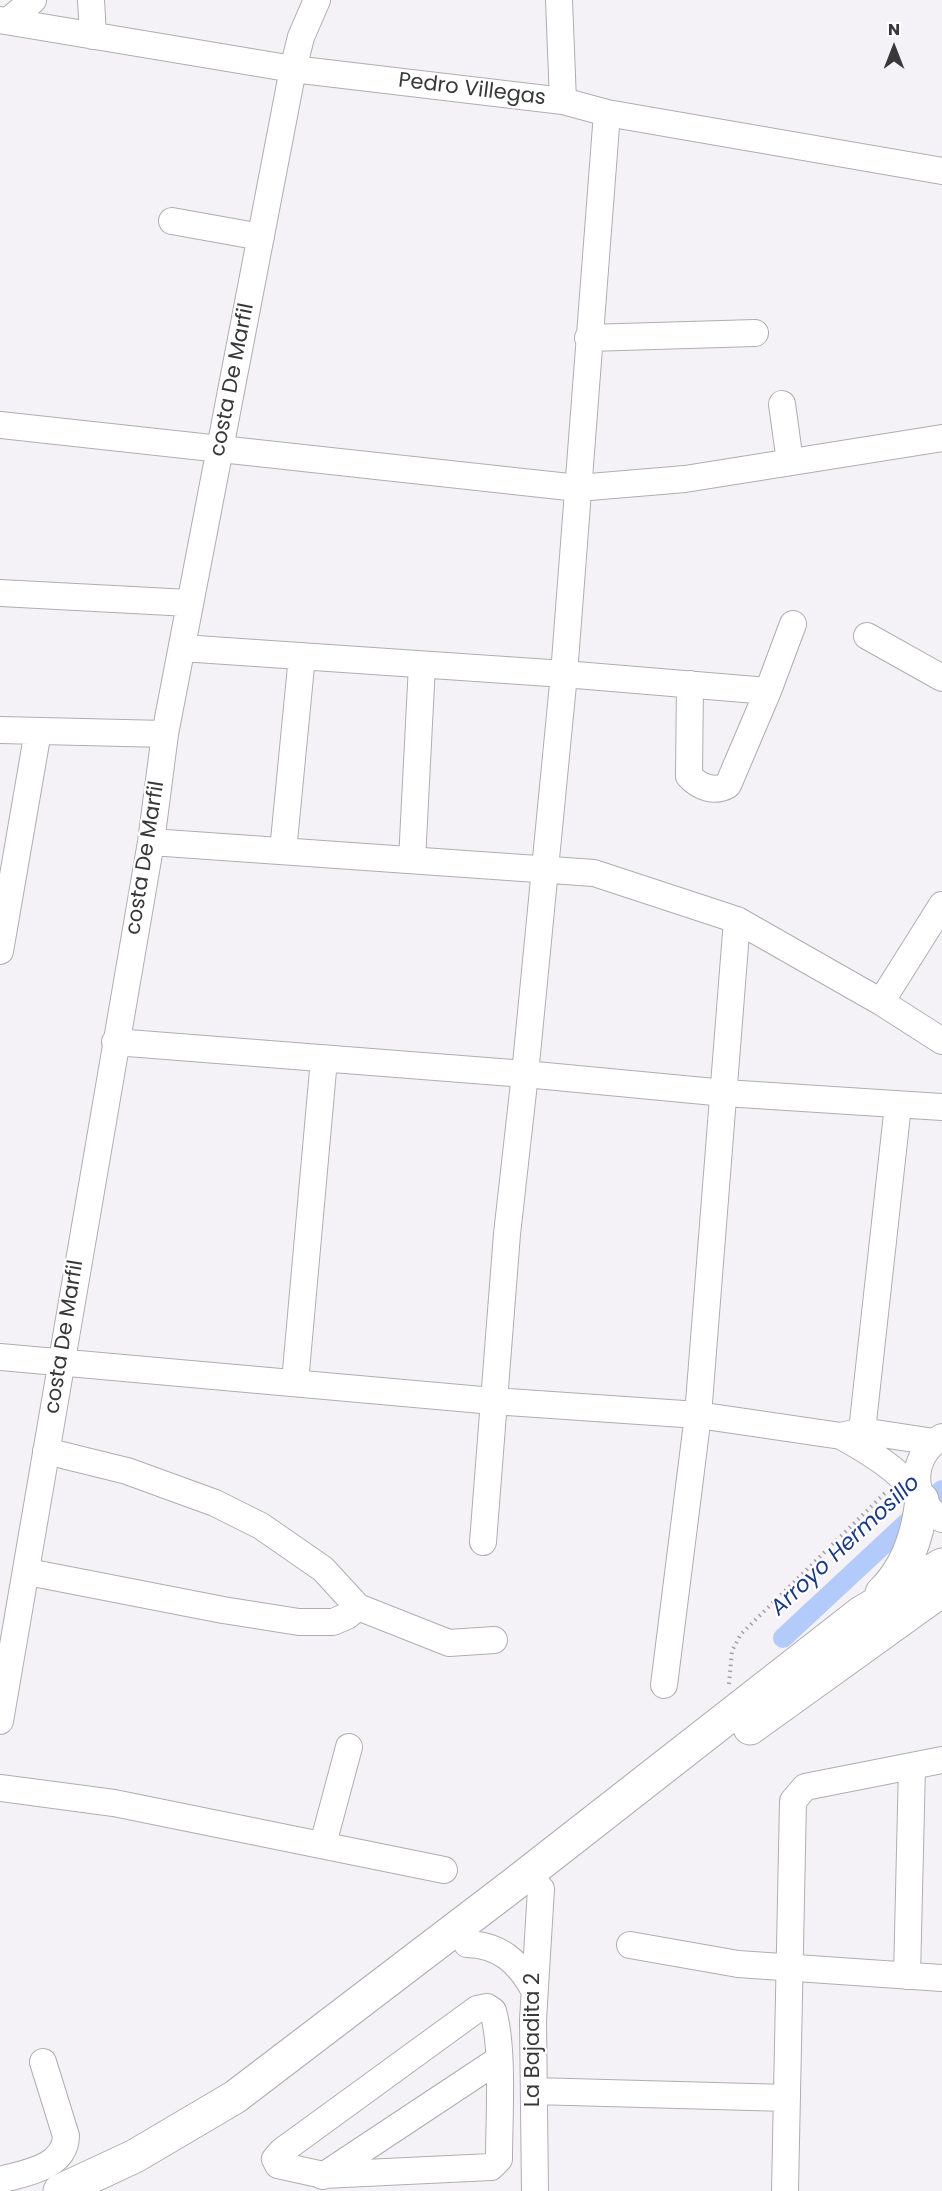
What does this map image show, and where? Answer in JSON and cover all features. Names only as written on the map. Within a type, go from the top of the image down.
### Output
[{"type":"main road","points":[[60,2191],[135,2157],[235,2097],[861,1613],[894,1582],[912,1551],[926,1509]]},
{"type":"main road","points":[[861,1613],[942,1564]]},
{"type":"main road","points":[[110,2191],[163,2164],[243,2114],[541,1889],[742,1733],[942,1590]]},
{"type":"street","points":[[4,21],[33,0]]},
{"type":"street","points":[[92,0],[93,36]]},
{"type":"street","name":"costa De Marfil","points":[[0,1721],[28,1572],[46,1451],[151,842],[165,734],[189,603],[293,69],[301,37],[317,0]]},
{"type":"street","points":[[559,0],[562,101]]},
{"type":"street","name":"Pedro Villegas","points":[[4,21],[293,69],[562,101],[607,113],[942,171]]},
{"type":"street","points":[[483,1542],[507,1234],[564,674],[607,113]]},
{"type":"street","points":[[172,221],[261,237]]},
{"type":"street","points":[[588,338],[755,333]]},
{"type":"street","points":[[782,404],[790,462]]},
{"type":"street","points":[[0,425],[578,488],[685,479],[942,438]]},
{"type":"street","points":[[0,593],[189,603]]},
{"type":"street","points":[[690,684],[689,776],[695,782],[713,790],[728,785],[768,691],[793,624]]},
{"type":"street","points":[[867,636],[942,678]]},
{"type":"street","points":[[182,648],[564,674],[768,691]]},
{"type":"street","points":[[283,851],[302,657]]},
{"type":"street","points":[[412,860],[422,665]]},
{"type":"street","points":[[0,730],[165,734]]},
{"type":"street","points":[[0,951],[8,860],[38,730]]},
{"type":"street","points":[[151,842],[546,867],[594,873],[737,920],[881,1002],[942,1041]]},
{"type":"street","points":[[881,1002],[942,905]]},
{"type":"street","points":[[664,1686],[698,1415],[737,920]]},
{"type":"street","points":[[115,1042],[525,1074],[725,1093],[942,1107]]},
{"type":"street","points":[[294,1382],[324,1059]]},
{"type":"street","points":[[852,1433],[898,1105]]},
{"type":"street","points":[[0,1357],[493,1401],[698,1415],[852,1433],[940,1438]]},
{"type":"street","points":[[852,1433],[926,1509]]},
{"type":"street","points":[[926,1509],[916,1481],[918,1466],[924,1453],[940,1438]]},
{"type":"street","points":[[46,1451],[173,1485],[225,1508],[261,1526],[323,1569],[358,1607],[449,1643],[494,1640]]},
{"type":"street","points":[[28,1572],[223,1610],[299,1622],[333,1622],[347,1617],[358,1607]]},
{"type":"street","points":[[323,1844],[349,1747]]},
{"type":"street","points":[[785,2191],[793,1801],[805,1787],[942,1760]]},
{"type":"street","points":[[907,1976],[912,1766]]},
{"type":"street","points":[[0,1788],[114,1803],[444,1870]]},
{"type":"street","name":"La Bajadita 2","points":[[535,2191],[534,1990],[541,1889]]},
{"type":"street","points":[[467,1944],[481,1944],[506,1954],[525,1973],[534,1990]]},
{"type":"street","points":[[630,1945],[738,1964],[942,1978]]},
{"type":"street","points":[[487,2007],[493,2011],[498,2060],[499,2159],[491,2167],[481,2170],[323,2183],[278,2165],[275,2159],[477,2009],[487,2007]]},
{"type":"street","points":[[323,2183],[498,2060]]},
{"type":"street","points":[[0,2180],[40,2169],[60,2156],[65,2149],[66,2136],[43,2062]]},
{"type":"street","points":[[534,2091],[787,2098]]},
{"type":"path","points":[[726,1719],[732,1651],[741,1634],[926,1509]]},
{"type":"waterway","name":"Arroyo Hermosillo","points":[[783,1638],[942,1490]]}]
